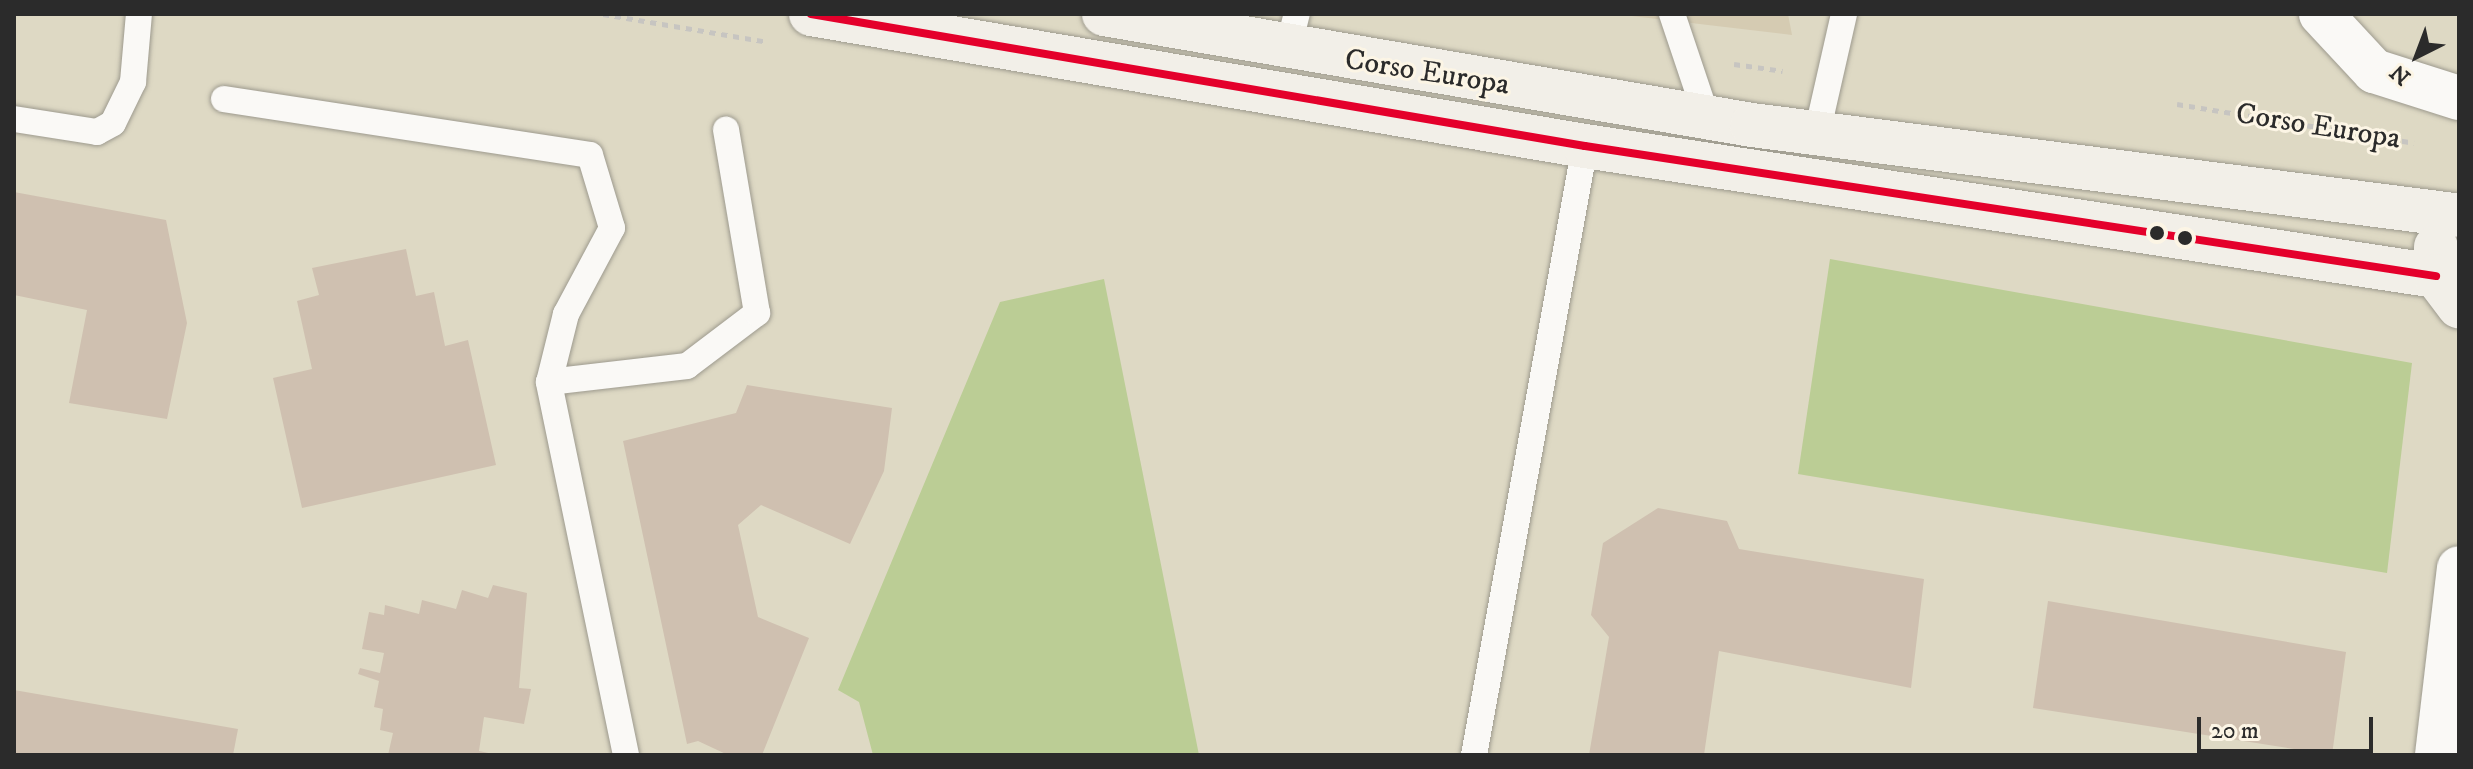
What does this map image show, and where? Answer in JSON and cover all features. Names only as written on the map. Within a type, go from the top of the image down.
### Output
[{"type":"main road","name":"Corso Europa","points":[[811,14],[2448,291]]},
{"type":"main road","name":"Corso Europa","points":[[1104,14],[1292,31],[1752,125],[2456,214]]},
{"type":"main road","points":[[2448,291],[2436,244],[2456,214]]},
{"type":"street","points":[[2321,14],[2374,71],[2459,98]]},
{"type":"street","points":[[2437,755],[2458,583]]},
{"type":"lane","points":[[14,119],[97,132],[113,123],[133,82],[139,14]]},
{"type":"lane","points":[[1672,14],[1707,118]]},
{"type":"lane","points":[[1817,133],[1844,14]]},
{"type":"lane","points":[[224,99],[590,155],[612,228],[566,314],[549,382],[626,755]]},
{"type":"lane","points":[[549,382],[687,366],[757,313],[726,130]]},
{"type":"lane","points":[[1474,755],[1585,146]]},
{"type":"path","name":"Corso Europa","points":[[2177,104],[2431,146]]},
{"type":"shaded area","points":[[1615,14],[1788,14],[1792,35]]},
{"type":"green space","points":[[1830,259],[2412,363],[2387,573],[1798,474]]},
{"type":"green space","points":[[1104,279],[1199,755],[873,755],[859,702],[838,690],[1000,302]]},
{"type":"building","points":[[14,192],[166,220],[187,323],[167,419],[69,403],[87,310],[14,295]]},
{"type":"building","points":[[406,249],[416,296],[434,292],[445,346],[468,340],[496,465],[302,508],[273,378],[312,369],[297,301],[319,295],[312,268]]},
{"type":"building","points":[[747,385],[892,408],[884,471],[850,544],[761,505],[738,525],[758,617],[809,638],[762,755],[728,755],[698,741],[687,744],[623,441],[736,413]]},
{"type":"building","points":[[1658,508],[1727,521],[1739,549],[1924,579],[1911,688],[1719,651],[1704,755],[1589,755],[1609,637],[1591,615],[1603,543]]},
{"type":"building","points":[[493,585],[527,593],[519,688],[531,689],[524,724],[484,717],[479,751],[498,755],[388,755],[393,733],[380,730],[383,709],[374,707],[379,681],[358,674],[360,668],[380,673],[384,653],[362,649],[369,612],[384,615],[385,605],[419,614],[422,600],[456,609],[462,590],[488,598]]},
{"type":"building","points":[[2048,601],[2346,652],[2332,755],[2033,708]]},
{"type":"building","points":[[14,690],[238,729],[233,755],[14,755]]},
{"type":"transit line","points":[[811,14],[1585,146],[2436,276]]}]
